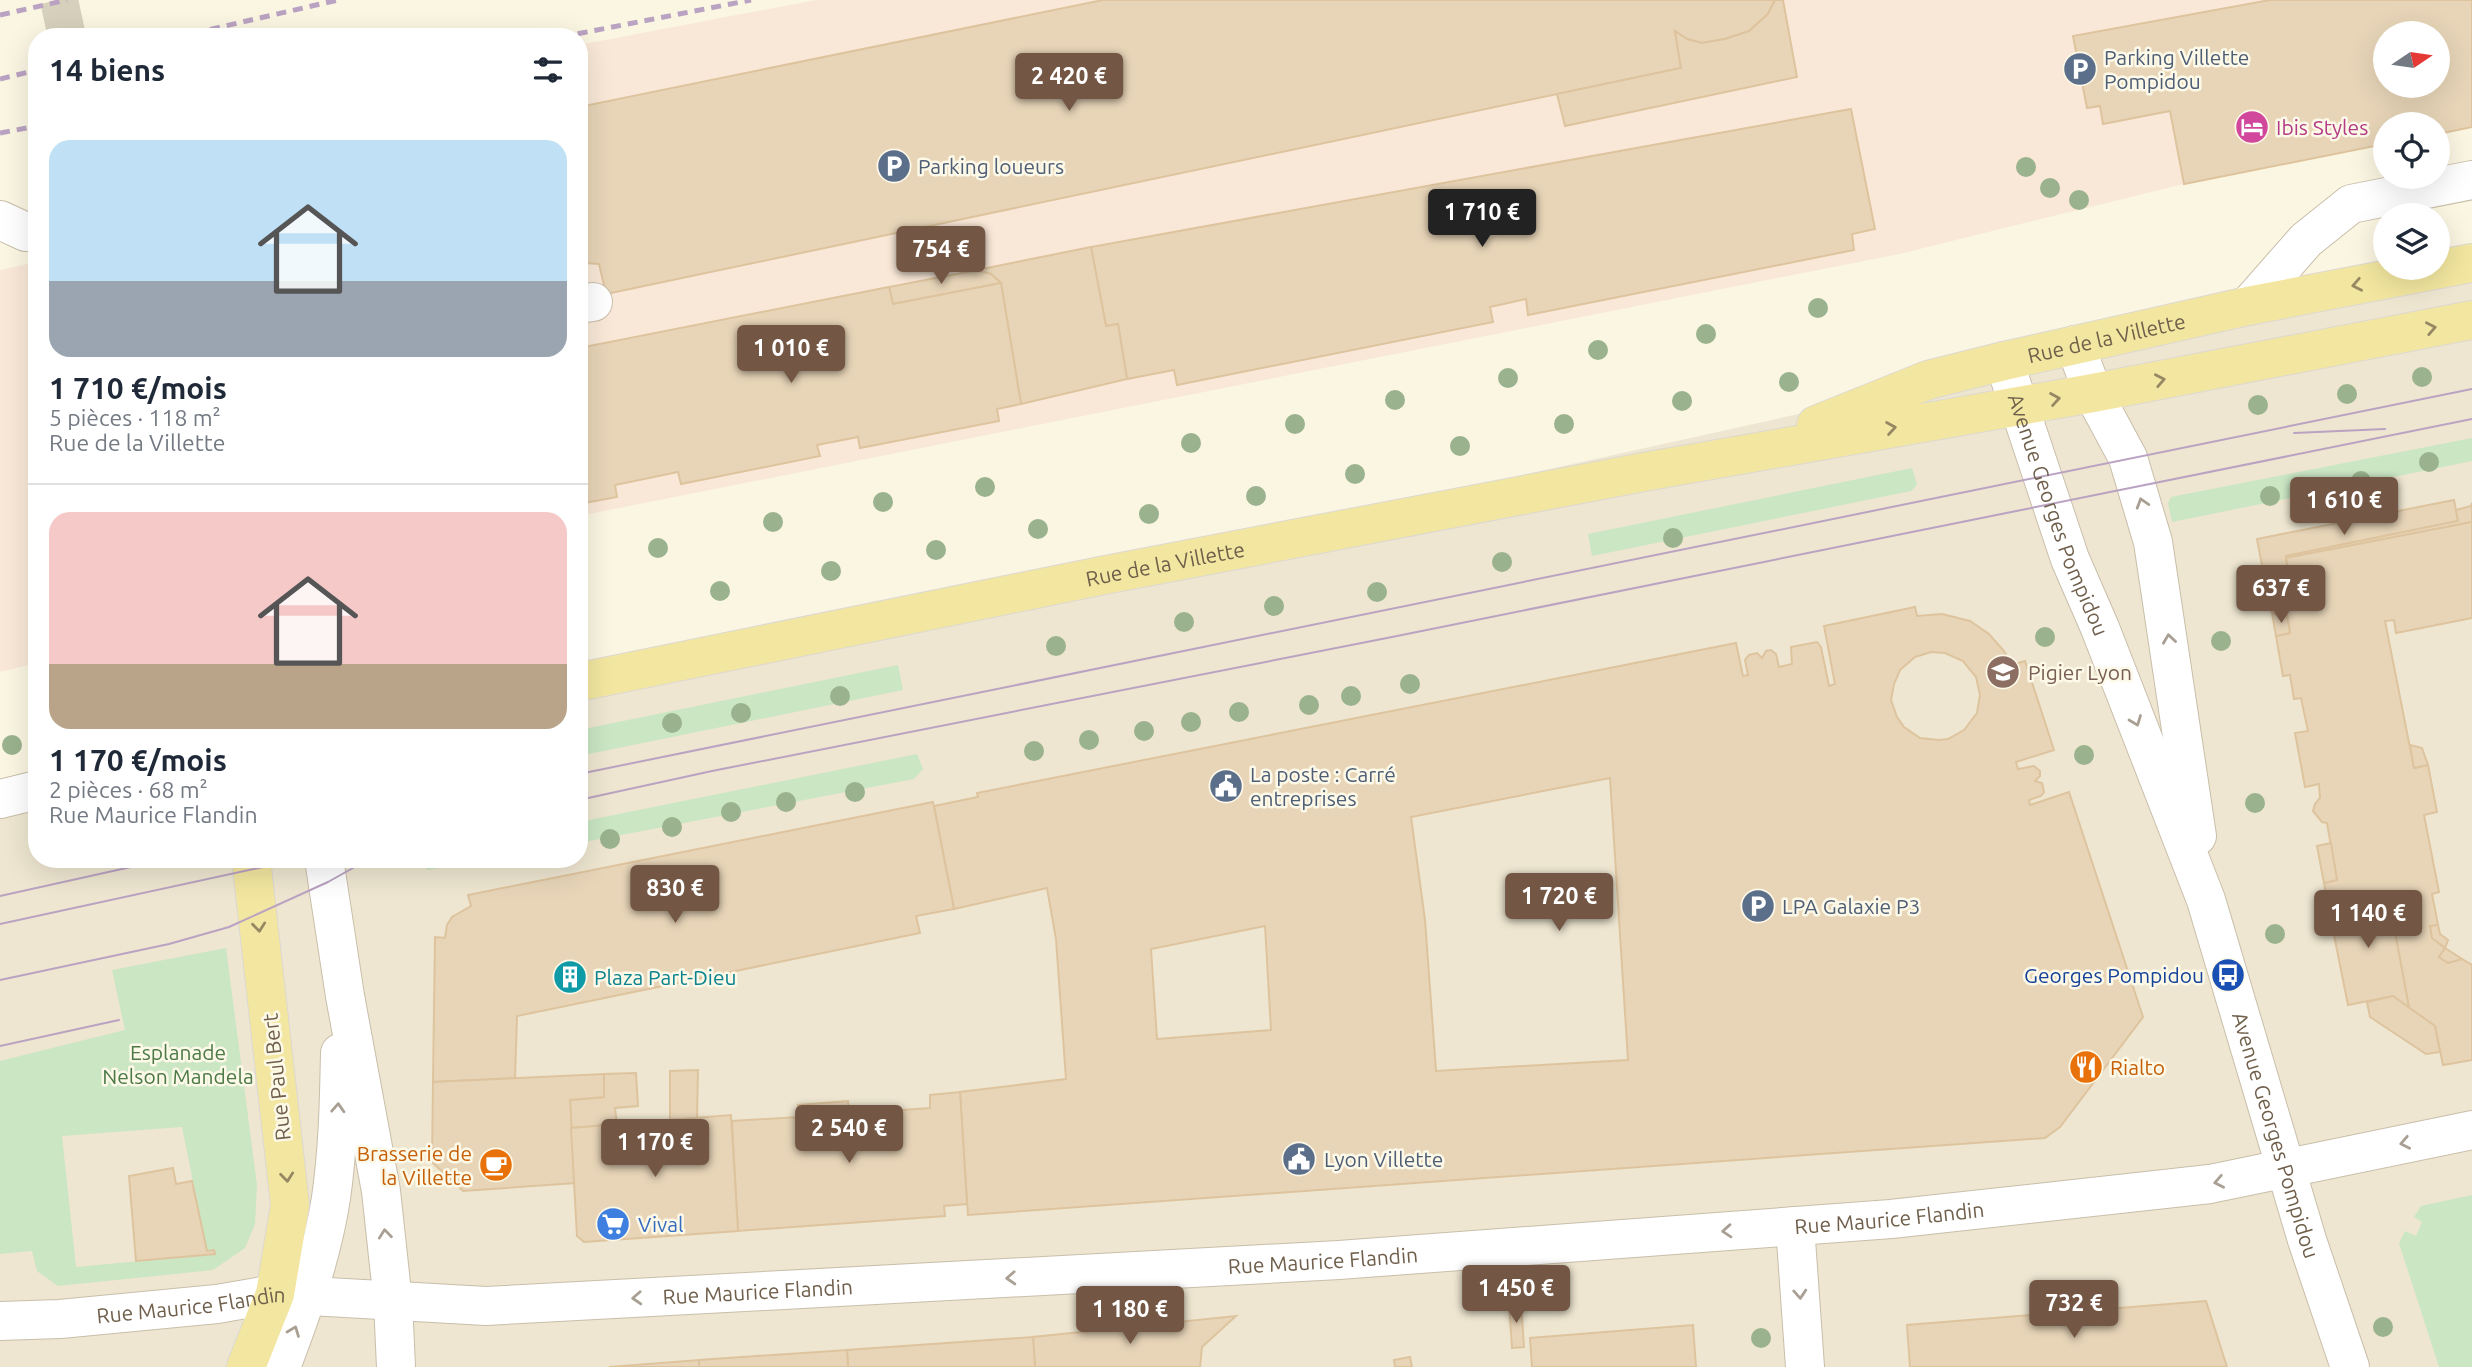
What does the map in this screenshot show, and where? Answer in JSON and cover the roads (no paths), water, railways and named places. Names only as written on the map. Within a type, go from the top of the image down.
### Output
[{"type":"main road","name":"Rue de la Villette","points":[[1752,451],[1928,380],[2248,306],[2472,263]]},
{"type":"main road","name":"Rue de la Villette","points":[[588,680],[1105,575],[1752,451],[2093,393],[2472,320]]},
{"type":"main road","name":"Rue Paul Bert","points":[[246,1367],[292,1295],[290,1205],[252,868]]},
{"type":"street","points":[[2248,306],[2306,240],[2351,204],[2472,180]]},
{"type":"street","points":[[0,220],[28,232]]},
{"type":"street","name":"Avenue Georges Pompidou","points":[[2075,345],[2093,393],[2128,458],[2153,542],[2206,900]]},
{"type":"street","name":"Avenue Georges Pompidou","points":[[2004,361],[2070,559],[2100,628],[2206,900],[2307,1240],[2350,1367]]},
{"type":"street","points":[[0,799],[28,792]]},
{"type":"street","points":[[325,868],[345,996],[381,1191],[393,1302],[396,1367]]},
{"type":"street","points":[[281,1367],[292,1295],[331,1198],[345,996]]},
{"type":"street","name":"Rue Maurice Flandin","points":[[0,1321],[60,1319],[292,1295],[486,1306],[1162,1270],[1339,1260],[1891,1219],[2201,1185],[2472,1130]]},
{"type":"street","points":[[1795,1226],[1805,1367]]},
{"type":"tunnel","points":[[59,0],[65,28]]},
{"type":"tram line","points":[[588,772],[2472,389]]},
{"type":"tram line","points":[[588,798],[2472,419]]},
{"type":"tram line","points":[[2294,433],[2385,429]]},
{"type":"tram line","points":[[0,896],[126,868]]},
{"type":"tram line","points":[[0,924],[258,868]]},
{"type":"tram line","points":[[0,980],[169,944],[229,927],[353,868]]},
{"type":"tram line","points":[[0,1046],[119,1020]]},
{"type":"railway","points":[[0,15],[67,0]]},
{"type":"railway","points":[[216,28],[338,0]]},
{"type":"railway","points":[[588,32],[751,0]]},
{"type":"railway","points":[[0,79],[28,72]]},
{"type":"railway","points":[[0,133],[28,128]]},
{"type":"place","name":"Parking Villette Pompidou","points":[[2080,69]]},
{"type":"place","name":"Ibis Styles","points":[[2252,127]]},
{"type":"place","name":"Parking loueurs","points":[[894,166]]},
{"type":"place","name":"Pigier Lyon","points":[[2003,672]]},
{"type":"place","name":"La poste : Carré entreprises","points":[[1226,786]]},
{"type":"place","name":"LPA Galaxie P3","points":[[1758,906]]},
{"type":"place","name":"Georges Pompidou","points":[[2228,975]]},
{"type":"place","name":"Plaza Part-Dieu","points":[[570,977]]},
{"type":"place","name":"Rialto","points":[[2086,1067]]},
{"type":"place","name":"Lyon Villette","points":[[1299,1159]]},
{"type":"place","name":"Brasserie de la Villette","points":[[496,1165]]},
{"type":"place","name":"Vival","points":[[613,1224]]},
{"type":"park label","name":"Esplanade Nelson Mandela","points":[[178,1064]]}]
